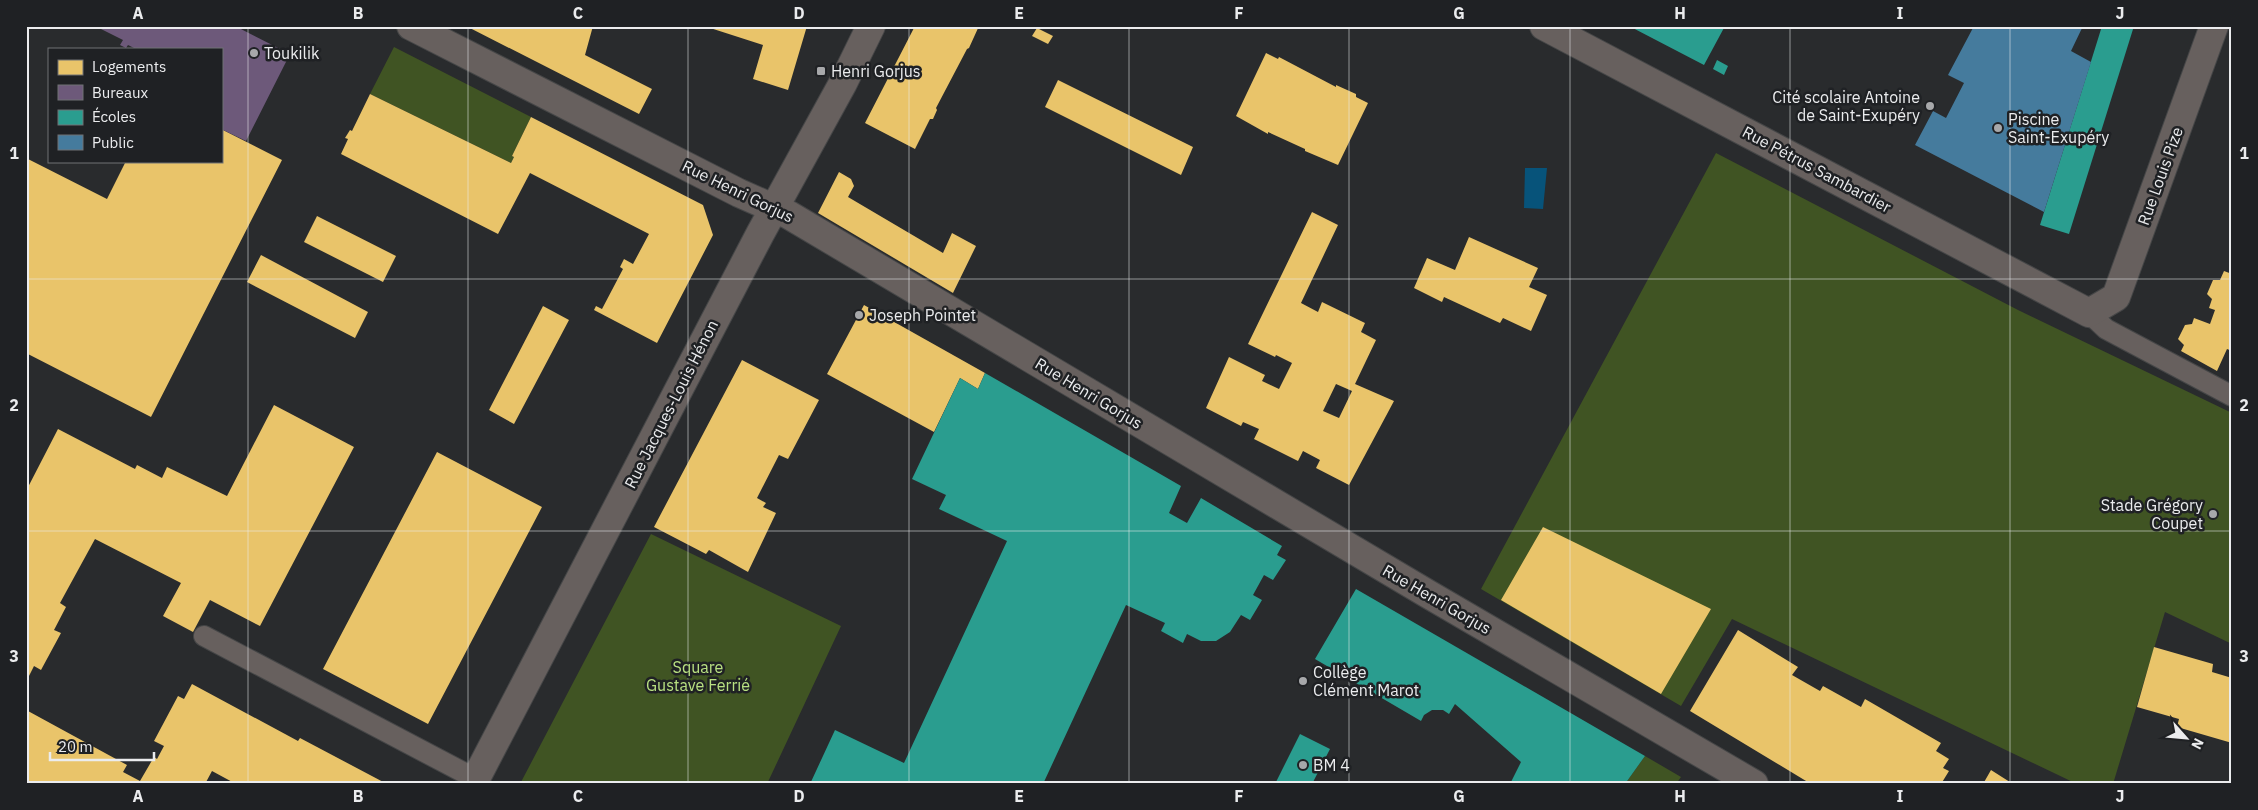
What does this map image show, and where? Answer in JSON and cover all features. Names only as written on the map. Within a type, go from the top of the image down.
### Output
[{"type":"street","name":"Rue Henri Gorjus","points":[[411,26],[739,193],[789,215],[1420,589],[1754,784]]},
{"type":"street","name":"Rue Jacques-Louis Hénon","points":[[474,782],[773,208],[843,83],[871,26]]},
{"type":"street","name":"Rue Pétrus Sambardier","points":[[1544,26],[2089,313]]},
{"type":"street","name":"Rue Louis Pize","points":[[2089,313],[2116,297],[2214,26]]},
{"type":"lane","points":[[2089,313],[2106,329],[2232,396]]},
{"type":"lane","points":[[204,636],[474,782]]},
{"type":"green space","points":[[394,47],[531,117],[512,156],[514,157],[511,163],[370,94]]},
{"type":"green space","points":[[1716,153],[2018,310],[2232,413],[2232,644],[2165,612],[2113,784],[2077,784],[1732,619],[1681,706],[1481,589]]},
{"type":"green space","name":"Square Gustave Ferrié","points":[[651,534],[841,626],[767,784],[520,784]]},
{"type":"green space","points":[[1645,756],[1681,777],[1676,784],[1625,784]]},
{"type":"water","points":[[1525,168],[1547,168],[1543,209],[1524,208]]},
{"type":"building: Logements","points":[[466,26],[593,26],[585,55],[652,89],[639,114]]},
{"type":"building: Logements","points":[[704,26],[807,26],[788,90],[753,79],[763,45]]},
{"type":"building: Logements","points":[[915,26],[979,26],[936,108],[933,119],[930,119],[915,149],[865,123]]},
{"type":"building: Logements","points":[[1037,28],[1053,36],[1048,44],[1032,36]]},
{"type":"building: Logements","points":[[1266,53],[1278,59],[1279,57],[1336,87],[1336,85],[1356,94],[1356,97],[1368,103],[1338,165],[1268,132],[1268,134],[1236,116]]},
{"type":"building: Logements","points":[[1058,80],[1193,147],[1181,175],[1045,107]]},
{"type":"building: Logements","points":[[370,94],[511,163],[514,157],[512,156],[531,117],[703,205],[713,235],[657,343],[594,310],[596,306],[602,309],[623,269],[620,267],[624,259],[633,264],[649,234],[530,173],[498,234],[341,154],[348,139],[345,138],[350,130],[352,131]]},
{"type":"building: Logements","points":[[222,130],[282,160],[151,417],[26,353],[26,158],[107,199],[126,162],[222,162]]},
{"type":"building: Logements","points":[[839,172],[851,179],[854,186],[848,197],[943,253],[952,233],[976,246],[953,293],[818,213]]},
{"type":"building: Logements","points":[[1312,212],[1338,225],[1301,303],[1318,312],[1322,302],[1365,323],[1361,332],[1376,340],[1355,384],[1394,401],[1349,485],[1316,468],[1320,460],[1303,451],[1298,461],[1254,439],[1259,429],[1243,422],[1241,426],[1206,408],[1229,357],[1265,375],[1262,381],[1279,389],[1292,363],[1248,344]],"holes":[[[1336,384],[1352,391],[1339,418],[1323,411]]]},
{"type":"building: Logements","points":[[317,216],[396,256],[383,282],[304,242]]},
{"type":"building: Logements","points":[[1469,237],[1538,268],[1529,287],[1547,295],[1531,331],[1503,318],[1500,323],[1444,297],[1442,302],[1414,288],[1427,258],[1455,270]]},
{"type":"building: Logements","points":[[261,255],[368,312],[355,338],[247,282]]},
{"type":"building: Logements","points":[[2224,271],[2232,274],[2232,351],[2227,349],[2217,371],[2181,351],[2184,345],[2178,339],[2185,325],[2192,324],[2194,318],[2210,324],[2215,310],[2209,308],[2212,299],[2207,294],[2213,280],[2220,280]]},
{"type":"building: Logements","points":[[864,305],[985,373],[978,389],[960,378],[934,432],[827,374]]},
{"type":"building: Logements","points":[[543,306],[569,320],[514,424],[489,410]]},
{"type":"building: Logements","points":[[742,360],[819,400],[788,459],[779,455],[757,498],[766,503],[763,507],[776,513],[748,572],[709,550],[706,554],[654,527]]},
{"type":"building: Logements","points":[[274,405],[354,447],[260,626],[210,600],[193,632],[163,616],[181,583],[95,539],[60,603],[66,607],[54,630],[61,633],[41,670],[34,666],[26,682],[26,491],[58,429],[135,469],[137,465],[162,478],[167,467],[227,496]]},
{"type":"building: Logements","points":[[437,452],[542,507],[428,724],[323,669]]},
{"type":"building: Logements","points":[[1543,527],[1711,609],[1661,694],[1501,600]]},
{"type":"building: Logements","points":[[1738,630],[1798,667],[1792,675],[1820,691],[1823,686],[1861,707],[1865,699],[1941,743],[1936,751],[1949,759],[1943,768],[1949,771],[1941,784],[1811,784],[1690,711]]},
{"type":"building: Logements","points":[[2154,647],[2213,664],[2212,672],[2232,678],[2232,743],[2177,727],[2179,719],[2137,707]]},
{"type":"building: Logements","points":[[192,684],[298,741],[300,738],[387,784],[236,784],[212,771],[205,784],[26,784],[26,715],[28,711],[127,765],[123,772],[140,781],[154,757],[157,759],[164,746],[154,741],[178,696],[184,699]]},
{"type":"building: Logements","points":[[1991,770],[2013,784],[1983,784]]},
{"type":"building: Bureaux","points":[[95,26],[235,26],[290,54],[246,141],[222,129],[222,48],[134,48],[128,45],[126,48],[120,45],[123,40]]},
{"type":"building: Écoles","points":[[1629,26],[1725,26],[1704,65]]},
{"type":"building: Écoles","points":[[2102,26],[2134,26],[2069,234],[2040,225]]},
{"type":"building: Écoles","points":[[1717,60],[1728,66],[1724,75],[1713,69]]},
{"type":"building: Écoles","points":[[985,373],[1181,486],[1169,513],[1187,523],[1201,498],[1282,546],[1277,555],[1286,560],[1273,580],[1264,575],[1253,595],[1262,600],[1250,620],[1241,615],[1230,632],[1216,641],[1201,641],[1187,634],[1183,643],[1161,631],[1165,623],[1126,605],[1043,784],[810,784],[835,730],[904,763],[1007,541],[939,509],[946,495],[912,479],[960,378],[978,389]]},
{"type":"building: Écoles","points":[[1356,589],[1645,756],[1625,784],[1510,784],[1521,762],[1455,704],[1449,714],[1443,710],[1432,710],[1424,715],[1421,721],[1315,659]]},
{"type":"building: Écoles","name":"BM 4","points":[[1300,734],[1330,749],[1312,784],[1275,784]]},
{"type":"building: Public","name":"Piscine Saint-Exupéry","points":[[1974,26],[2083,26],[2071,51],[2091,62],[2044,212],[1915,145],[1933,111],[1946,118],[1964,83],[1948,75]]},
{"type":"place","name":"Toukilik","points":[[254,53]]},
{"type":"place","name":"Henri Gorjus","points":[[821,71]]},
{"type":"place","name":"Cité scolaire Antoine de Saint-Exupéry","points":[[1930,106]]},
{"type":"place","name":"Piscine Saint-Exupéry","points":[[1998,128]]},
{"type":"place","name":"Joseph Pointet","points":[[859,315]]},
{"type":"place","name":"Stade Grégory Coupet","points":[[2213,514]]},
{"type":"place","name":"Collège Clément Marot","points":[[1303,681]]},
{"type":"place","name":"BM 4","points":[[1303,765]]}]
